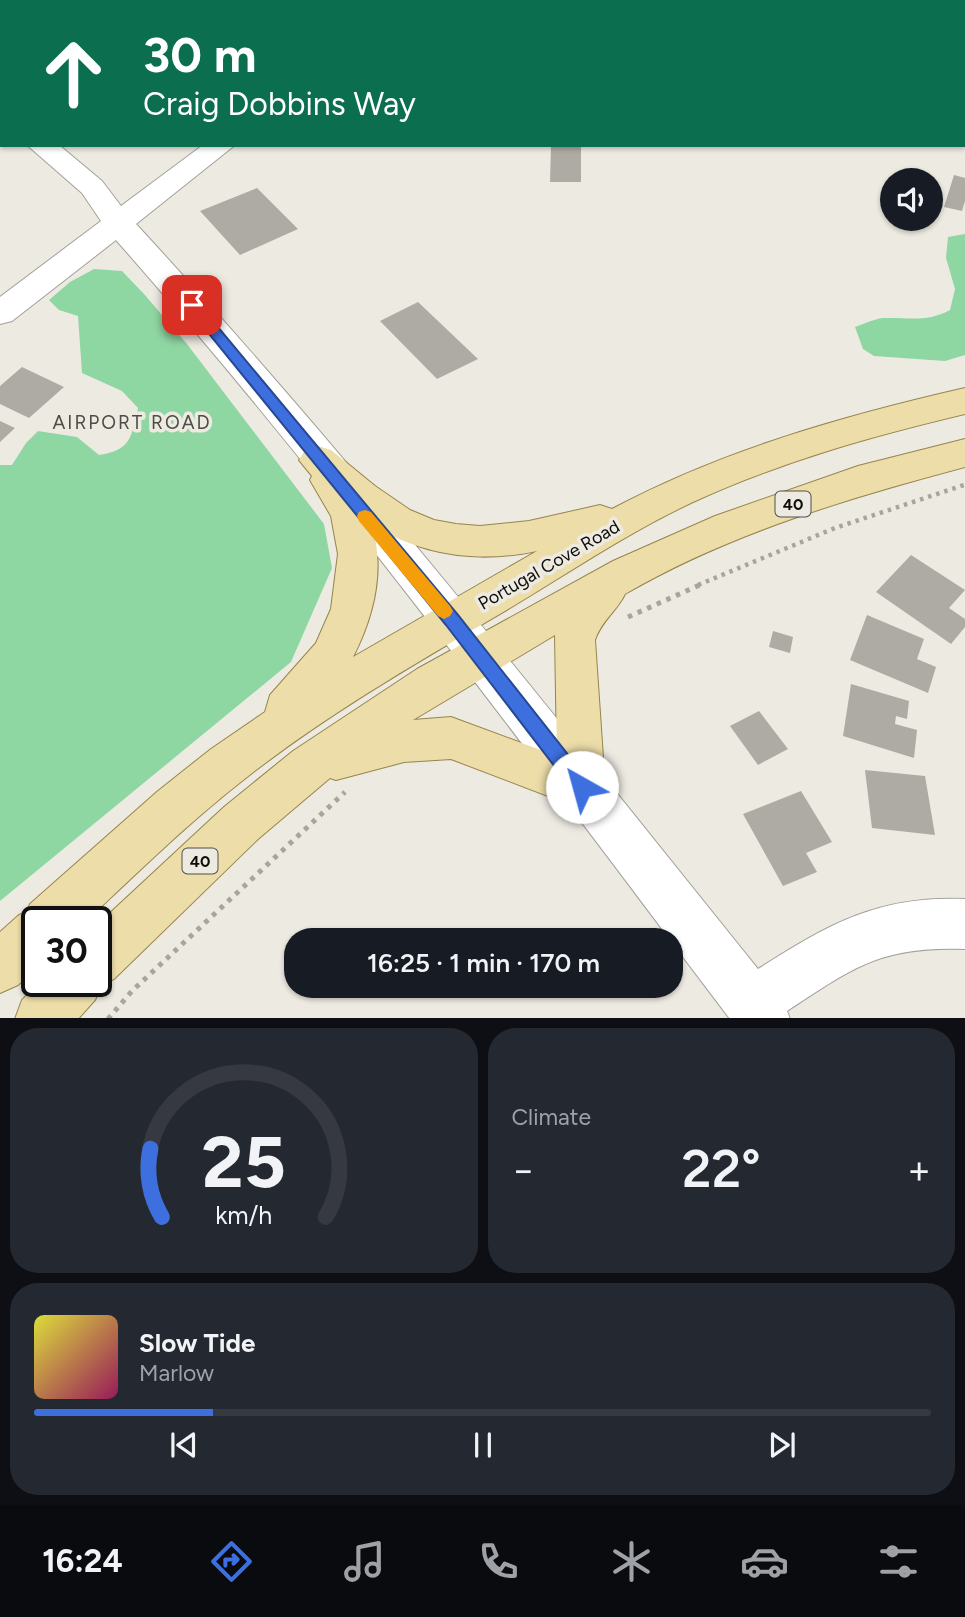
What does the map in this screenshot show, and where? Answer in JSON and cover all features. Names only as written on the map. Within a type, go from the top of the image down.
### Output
[{"type":"main road","name":"Portugal Cove Road","points":[[66,906],[193,793],[254,745],[386,658],[656,504],[704,481],[819,439],[965,401]]},
{"type":"main road","name":"40","points":[[112,946],[241,823],[309,766],[373,720],[480,657],[627,573],[729,527],[858,481],[965,453]]},
{"type":"main road","points":[[318,460],[371,504],[410,527],[467,540],[498,541],[542,536],[656,504]]},
{"type":"main road","points":[[254,745],[332,654],[344,628],[356,586],[360,552],[352,520],[318,460]]},
{"type":"main road","points":[[309,766],[392,743],[451,738],[582,787],[573,640],[582,617],[627,573]]},
{"type":"main road","points":[[0,967],[21,948]]},
{"type":"main road","points":[[41,1018],[62,997]]},
{"type":"street","points":[[44,147],[92,187],[117,222],[192,305],[452,620],[758,1011],[826,955],[865,935],[892,926],[940,921],[965,924]]},
{"type":"street","points":[[0,313],[218,147]]},
{"type":"green space","points":[[965,234],[965,355],[945,361],[874,356],[863,349],[855,327],[880,319],[933,317],[950,310],[955,289],[946,258],[948,237]]},
{"type":"green space","points":[[94,269],[122,271],[187,344],[324,524],[332,568],[291,662],[0,901],[0,465],[12,465],[26,443],[38,431],[77,437],[99,455],[118,450],[131,435],[138,408],[122,391],[82,373],[78,316],[59,310],[49,300],[70,282]]},
{"type":"building","points":[[551,147],[581,147],[581,182],[550,182]]},
{"type":"building","points":[[954,175],[965,178],[962,211],[944,207]]},
{"type":"building","points":[[257,188],[298,229],[240,255],[200,211]]},
{"type":"building","points":[[418,302],[478,359],[437,379],[380,321]]},
{"type":"building","points":[[22,367],[64,387],[29,418],[0,404],[0,386]]},
{"type":"building","points":[[0,421],[15,428],[0,442]]},
{"type":"building","points":[[911,555],[965,590],[949,608],[965,619],[965,627],[951,644],[876,592]]},
{"type":"building","points":[[867,615],[924,639],[917,659],[936,667],[928,693],[850,660]]},
{"type":"building","points":[[773,631],[793,637],[790,653],[769,647]]},
{"type":"building","points":[[851,684],[909,701],[907,719],[896,716],[895,724],[917,730],[914,758],[843,736]]},
{"type":"building","points":[[759,711],[788,749],[758,765],[730,726]]},
{"type":"building","points":[[865,770],[925,776],[935,835],[872,828]]},
{"type":"building","points":[[801,791],[832,842],[806,853],[817,872],[783,886],[743,814]]},
{"type":"slow traffic","points":[[365,516],[444,611]]},
{"type":"district","name":"AIRPORT ROAD","points":[[132,422]]},
{"type":"route","points":[[192,305],[452,620],[582,787]]}]
